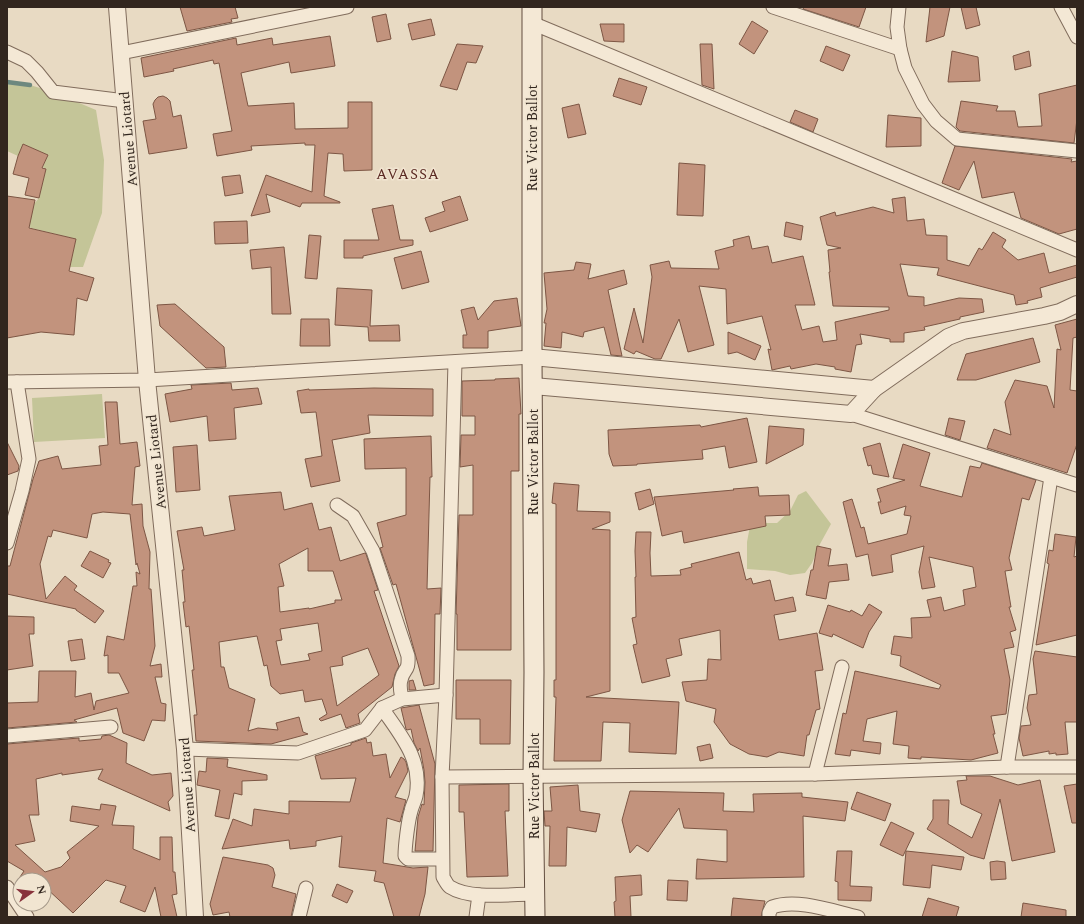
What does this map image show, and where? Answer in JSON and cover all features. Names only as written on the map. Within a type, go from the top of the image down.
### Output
[{"type":"main road","name":"Rue Victor Ballot","points":[[532,15],[533,776],[535,917]]},
{"type":"street","name":"Avenue Liotard","points":[[117,7],[126,101],[147,380],[185,749],[195,917]]},
{"type":"street","points":[[121,53],[343,7]]},
{"type":"street","points":[[773,7],[900,49]]},
{"type":"street","points":[[899,7],[897,27],[900,49],[905,68],[923,104],[936,121],[957,139],[1077,151]]},
{"type":"street","points":[[1061,7],[1077,37]]},
{"type":"street","points":[[532,15],[1077,250]]},
{"type":"street","points":[[7,52],[26,61],[53,92],[126,101]]},
{"type":"street","points":[[851,414],[874,389],[948,336],[963,331],[1044,316],[1060,312],[1077,304]]},
{"type":"street","points":[[7,543],[22,491],[29,459],[12,382],[147,380],[532,357],[874,389]]},
{"type":"street","points":[[455,362],[446,695],[442,777],[443,877],[449,886],[457,890],[479,895],[535,894]]},
{"type":"street","points":[[533,386],[851,414],[1077,486]]},
{"type":"street","points":[[1007,767],[1050,477]]},
{"type":"street","points":[[337,505],[353,516],[364,533],[376,558],[408,656],[409,666],[401,678],[400,684],[402,699]]},
{"type":"street","points":[[815,774],[842,668]]},
{"type":"street","points":[[185,749],[298,753],[365,730],[382,708],[402,699],[446,695]]},
{"type":"street","points":[[382,708],[410,750],[415,761],[417,774],[416,797],[411,810],[405,856],[408,859],[442,859]]},
{"type":"street","points":[[7,736],[111,727]]},
{"type":"street","points":[[442,777],[815,774],[1007,767],[1077,767]]},
{"type":"street","points":[[7,887],[27,917]]},
{"type":"street","points":[[299,917],[306,888]]},
{"type":"street","points":[[476,917],[479,895]]},
{"type":"street","points":[[769,917],[772,907],[781,904],[806,905],[858,917]]},
{"type":"green space","points":[[7,82],[30,85],[53,92],[96,110],[104,160],[102,213],[83,267],[70,267],[76,239],[31,228],[29,225],[34,204],[39,198],[46,169],[43,167],[48,155],[23,144],[18,156],[7,151]]},
{"type":"green space","points":[[102,394],[105,438],[34,442],[32,398]]},
{"type":"green space","points":[[806,491],[831,524],[812,563],[805,573],[790,575],[775,571],[747,569],[747,542],[750,526],[764,523],[777,523],[790,511],[798,495]]},
{"type":"building","points":[[180,7],[235,7],[238,18],[231,19],[232,22],[187,31]]},
{"type":"building","points":[[804,7],[866,7],[859,27],[803,9]]},
{"type":"building","points":[[930,7],[950,7],[944,36],[926,42]]},
{"type":"building","points":[[961,7],[976,7],[980,25],[966,29]]},
{"type":"building","points":[[386,14],[391,39],[377,42],[372,17]]},
{"type":"building","points":[[431,19],[435,35],[412,40],[408,24]]},
{"type":"building","points":[[752,21],[768,31],[754,54],[739,44]]},
{"type":"building","points":[[600,24],[624,24],[624,42],[604,41]]},
{"type":"building","points":[[330,36],[335,66],[291,73],[289,62],[241,73],[248,106],[294,103],[295,129],[348,128],[348,102],[372,102],[372,170],[344,171],[343,154],[328,153],[324,196],[340,203],[302,203],[300,207],[266,194],[270,212],[251,216],[266,175],[312,192],[315,145],[305,145],[305,143],[251,146],[252,150],[217,156],[213,134],[232,131],[219,63],[214,64],[213,60],[173,69],[174,71],[144,77],[141,58],[236,38],[237,45],[272,38],[273,45]]},
{"type":"building","points":[[457,44],[483,46],[476,63],[467,62],[457,90],[440,86]]},
{"type":"building","points":[[700,44],[712,44],[714,89],[702,85]]},
{"type":"building","points":[[826,46],[850,55],[843,71],[820,61]]},
{"type":"building","points":[[952,51],[978,57],[980,81],[948,82]]},
{"type":"building","points":[[1029,51],[1031,66],[1015,70],[1013,56]]},
{"type":"building","points":[[619,78],[647,87],[641,105],[613,96]]},
{"type":"building","points":[[1077,85],[1077,119],[1074,143],[960,131],[956,127],[961,101],[998,106],[996,111],[1015,111],[1018,127],[1042,126],[1039,94]]},
{"type":"building","points":[[163,96],[170,101],[173,117],[181,115],[187,148],[149,154],[143,121],[156,119],[153,104],[158,97]]},
{"type":"building","points":[[579,104],[586,134],[568,138],[562,108]]},
{"type":"building","points":[[795,110],[818,119],[813,132],[790,122]]},
{"type":"building","points":[[888,115],[921,118],[921,146],[886,147]]},
{"type":"building","points":[[23,144],[48,155],[42,168],[46,169],[39,198],[25,195],[29,178],[13,174]]},
{"type":"building","points":[[955,146],[1072,159],[1071,162],[1077,161],[1077,229],[1059,234],[1021,218],[1014,192],[982,198],[974,161],[959,190],[942,183]]},
{"type":"building","points":[[679,163],[705,165],[703,216],[677,215]]},
{"type":"building","points":[[240,175],[243,193],[225,196],[222,177]]},
{"type":"building","points":[[7,196],[35,200],[29,228],[76,239],[69,271],[94,278],[87,301],[77,298],[74,335],[41,332],[7,338]]},
{"type":"building","points":[[460,196],[468,220],[430,232],[425,218],[445,211],[442,202]]},
{"type":"building","points":[[905,197],[907,221],[924,219],[926,235],[947,236],[947,260],[969,266],[979,248],[982,250],[993,232],[1006,240],[1002,247],[1018,260],[1044,253],[1049,273],[1077,265],[1077,277],[1040,288],[1042,297],[1027,301],[1028,303],[1016,305],[1014,295],[937,275],[939,268],[900,264],[908,296],[924,297],[924,306],[959,298],[982,299],[984,312],[924,327],[925,330],[904,333],[904,342],[890,342],[890,339],[860,334],[862,344],[856,345],[851,372],[835,369],[835,367],[816,364],[791,369],[790,366],[772,370],[768,349],[771,350],[762,316],[727,324],[726,289],[699,286],[714,345],[688,352],[679,319],[661,359],[655,359],[636,351],[634,354],[624,349],[634,308],[643,343],[652,277],[650,265],[669,261],[671,268],[719,269],[715,251],[734,246],[733,240],[749,236],[752,249],[768,246],[772,263],[803,256],[815,305],[795,305],[802,330],[819,326],[823,342],[837,340],[835,322],[889,310],[889,307],[833,306],[828,250],[841,248],[827,245],[820,217],[835,212],[836,216],[873,207],[894,213],[892,199]]},
{"type":"building","points":[[393,205],[400,240],[413,240],[413,245],[363,256],[363,258],[344,258],[344,240],[379,240],[372,209]]},
{"type":"building","points":[[247,221],[248,243],[215,244],[214,222]]},
{"type":"building","points":[[786,222],[803,226],[801,240],[784,236]]},
{"type":"building","points":[[309,235],[321,236],[317,279],[305,278]]},
{"type":"building","points":[[284,247],[291,314],[272,314],[271,267],[252,269],[250,250]]},
{"type":"building","points":[[421,251],[429,282],[402,289],[394,258]]},
{"type":"building","points":[[576,262],[591,264],[588,279],[624,270],[627,284],[608,290],[622,356],[611,355],[604,327],[584,332],[583,337],[562,332],[561,348],[544,346],[546,323],[544,323],[547,309],[544,273],[574,270]]},
{"type":"building","points":[[337,288],[372,290],[370,326],[399,325],[400,341],[369,341],[368,327],[335,325]]},
{"type":"building","points":[[517,298],[521,326],[488,331],[488,348],[463,348],[463,335],[467,335],[461,310],[474,307],[478,320],[494,301]]},
{"type":"building","points":[[175,304],[224,347],[226,367],[206,368],[160,326],[157,305]]},
{"type":"building","points":[[301,319],[329,319],[330,346],[300,346]]},
{"type":"building","points":[[1077,319],[1077,337],[1073,338],[1070,390],[1077,391],[1077,444],[1067,473],[987,448],[994,429],[1011,435],[1005,402],[1015,380],[1047,386],[1054,408],[1057,349],[1061,350],[1055,325]]},
{"type":"building","points":[[728,332],[761,346],[755,360],[737,352],[728,354]]},
{"type":"building","points":[[1033,338],[1040,362],[976,380],[957,380],[966,354]]},
{"type":"building","points":[[519,378],[521,414],[519,414],[519,471],[511,471],[511,650],[457,650],[456,614],[459,515],[473,515],[473,465],[460,467],[461,435],[475,435],[475,416],[462,416],[462,381]]},
{"type":"building","points":[[231,383],[232,390],[258,388],[262,404],[234,408],[236,439],[209,441],[207,416],[170,422],[165,394],[192,389],[191,385]]},
{"type":"building","points":[[309,389],[433,389],[433,416],[368,415],[370,433],[332,440],[340,481],[311,487],[305,459],[322,456],[316,412],[301,413],[297,391]]},
{"type":"building","points":[[105,402],[117,402],[120,444],[137,442],[140,466],[135,467],[132,505],[142,504],[143,526],[150,552],[149,589],[151,589],[155,646],[150,666],[161,664],[162,677],[155,677],[161,703],[166,704],[165,721],[152,720],[144,741],[123,733],[117,708],[74,720],[77,722],[7,728],[7,703],[38,702],[39,671],[76,671],[75,697],[91,693],[94,710],[96,701],[129,693],[119,673],[108,673],[108,655],[104,656],[107,636],[124,640],[133,586],[137,586],[136,572],[140,574],[137,563],[136,565],[130,514],[103,512],[92,514],[87,538],[53,530],[51,537],[48,536],[40,564],[46,599],[65,576],[77,586],[74,590],[104,611],[95,623],[76,609],[7,594],[7,566],[10,566],[39,461],[58,456],[62,469],[101,465],[99,446],[108,445]]},
{"type":"building","points":[[747,418],[757,462],[729,468],[725,446],[702,450],[703,459],[637,465],[613,466],[609,454],[608,430],[700,425],[701,427]]},
{"type":"building","points":[[949,418],[965,421],[960,440],[945,435]]},
{"type":"building","points":[[769,426],[804,429],[803,445],[766,464]]},
{"type":"building","points":[[431,436],[432,477],[430,477],[427,589],[441,588],[440,614],[435,614],[434,684],[424,686],[396,584],[393,585],[380,548],[383,547],[377,523],[406,515],[406,468],[365,469],[364,439]]},
{"type":"building","points":[[7,442],[19,466],[18,471],[7,475]]},
{"type":"building","points":[[880,443],[889,477],[873,474],[871,465],[868,466],[863,448]]},
{"type":"building","points":[[903,444],[930,453],[920,486],[962,497],[970,466],[980,468],[982,463],[1036,480],[1029,500],[1022,498],[1009,558],[1012,570],[1005,571],[1011,607],[1009,607],[1016,630],[1010,632],[1014,647],[1004,649],[1010,680],[1006,714],[991,716],[995,734],[993,734],[998,753],[971,760],[921,757],[921,759],[908,758],[909,746],[893,744],[897,711],[867,719],[863,741],[881,743],[880,754],[851,750],[850,756],[835,754],[843,713],[846,714],[855,671],[939,689],[941,685],[900,666],[901,656],[891,654],[894,636],[912,638],[911,618],[931,617],[927,600],[941,597],[944,611],[965,605],[963,590],[976,587],[973,567],[929,557],[935,587],[922,589],[919,572],[924,546],[891,555],[893,572],[872,576],[868,554],[856,557],[843,502],[852,499],[861,528],[864,527],[868,544],[907,534],[911,516],[904,515],[906,506],[881,514],[878,502],[881,502],[877,489],[905,480],[893,478]]},
{"type":"building","points":[[197,445],[200,490],[176,492],[173,447]]},
{"type":"building","points":[[554,483],[579,485],[577,511],[610,512],[610,522],[592,529],[610,530],[610,691],[586,697],[679,702],[676,754],[629,752],[630,723],[603,722],[601,761],[554,761],[556,697],[554,697],[554,680],[556,680],[556,504],[552,503]]},
{"type":"building","points":[[758,487],[759,496],[789,495],[790,515],[765,516],[766,526],[684,543],[682,531],[662,536],[654,497]]},
{"type":"building","points":[[650,489],[654,504],[639,510],[635,493]]},
{"type":"building","points":[[281,492],[284,510],[312,503],[319,530],[331,527],[340,561],[365,553],[366,554],[378,590],[374,591],[399,666],[395,674],[392,687],[358,714],[360,723],[346,728],[341,714],[321,721],[319,719],[327,714],[322,699],[305,702],[303,690],[280,694],[271,686],[267,665],[264,666],[257,636],[219,642],[221,667],[224,667],[229,688],[255,699],[248,731],[258,728],[278,730],[276,723],[299,717],[303,732],[308,734],[271,744],[196,741],[194,715],[197,715],[192,670],[194,670],[189,626],[186,627],[183,602],[185,602],[182,570],[184,570],[177,531],[202,527],[204,536],[235,530],[229,496]],"holes":[[[308,548],[308,571],[333,571],[342,600],[335,600],[335,603],[309,609],[280,612],[278,587],[284,586],[279,564]],[[318,623],[322,651],[308,654],[310,660],[281,665],[276,641],[282,640],[280,629]],[[368,648],[379,675],[337,706],[330,667],[343,665],[342,657]]]},
{"type":"building","points":[[636,532],[651,532],[651,576],[681,575],[680,570],[692,567],[691,564],[739,552],[746,580],[751,578],[753,584],[770,580],[775,601],[793,597],[796,611],[774,615],[779,640],[817,633],[823,670],[815,671],[820,709],[816,710],[809,735],[807,735],[804,756],[779,752],[767,757],[749,754],[730,744],[714,722],[716,709],[686,701],[682,682],[707,680],[708,659],[721,660],[720,630],[679,639],[682,655],[666,659],[670,676],[642,683],[633,645],[637,644],[632,618],[636,617]]},
{"type":"building","points":[[1055,534],[1076,537],[1074,557],[1077,556],[1077,635],[1036,645],[1049,564],[1047,563],[1049,550],[1053,551]]},
{"type":"building","points":[[817,546],[831,549],[828,566],[847,564],[849,580],[829,582],[826,599],[806,595],[811,570],[813,570]]},
{"type":"building","points":[[90,551],[109,560],[108,562],[111,563],[103,578],[81,566]]},
{"type":"building","points":[[869,604],[882,612],[869,632],[863,648],[833,634],[832,637],[819,633],[828,605],[850,612],[851,610],[862,616]]},
{"type":"building","points":[[7,616],[34,617],[34,634],[29,634],[33,666],[7,670]]},
{"type":"building","points":[[82,639],[85,659],[71,661],[68,641]]},
{"type":"building","points":[[1035,651],[1077,657],[1077,722],[1065,722],[1068,754],[1049,754],[1049,751],[1023,756],[1019,738],[1021,726],[1031,725],[1027,708],[1029,695],[1037,694],[1033,659]]},
{"type":"building","points":[[413,680],[416,690],[409,690],[409,681]]},
{"type":"building","points":[[456,680],[511,680],[510,744],[480,744],[480,719],[456,719]]},
{"type":"building","points":[[419,705],[435,764],[433,851],[415,851],[418,817],[422,804],[424,805],[424,770],[420,748],[418,751],[414,743],[411,729],[406,729],[401,708]]},
{"type":"building","points":[[109,735],[127,743],[126,763],[152,775],[171,773],[173,796],[168,802],[170,811],[98,779],[103,769],[62,775],[62,773],[36,779],[39,815],[29,815],[35,841],[15,845],[45,872],[23,872],[24,871],[7,861],[7,744],[79,738],[79,741],[101,739],[102,736]]},
{"type":"building","points":[[366,738],[367,743],[371,742],[373,756],[386,754],[390,778],[401,757],[406,762],[408,771],[395,797],[406,800],[400,822],[387,818],[383,863],[413,868],[428,867],[425,894],[419,917],[394,917],[384,883],[374,881],[376,871],[339,867],[342,836],[316,841],[316,846],[290,849],[289,840],[222,849],[233,819],[252,826],[254,809],[289,814],[289,801],[350,802],[356,778],[321,779],[315,756],[351,745],[351,743]]},
{"type":"building","points":[[710,744],[713,758],[700,761],[697,747]]},
{"type":"building","points":[[207,758],[228,759],[227,767],[267,775],[267,780],[242,781],[242,795],[234,793],[229,819],[215,816],[220,790],[197,785],[199,771],[206,772]]},
{"type":"building","points":[[966,776],[990,776],[1018,785],[1040,780],[1055,852],[1012,861],[1000,799],[984,859],[970,855],[927,829],[933,819],[933,800],[949,800],[948,824],[972,838],[982,814],[961,804],[957,781],[967,780]]},
{"type":"building","points":[[509,784],[509,811],[505,811],[508,876],[467,877],[464,812],[459,812],[459,785]]},
{"type":"building","points":[[1077,784],[1077,823],[1072,823],[1064,786]]},
{"type":"building","points":[[578,785],[580,811],[600,814],[596,832],[567,827],[566,866],[549,866],[550,826],[545,826],[544,811],[552,811],[550,787]]},
{"type":"building","points":[[630,791],[724,793],[723,811],[754,812],[753,794],[802,793],[802,797],[848,802],[845,821],[803,816],[804,877],[696,879],[697,859],[727,862],[727,830],[684,828],[679,808],[648,852],[637,845],[630,853],[622,820]]},
{"type":"building","points":[[857,792],[891,804],[885,821],[851,809]]},
{"type":"building","points":[[101,804],[116,806],[112,825],[134,826],[133,849],[160,860],[160,837],[172,837],[173,872],[175,872],[177,894],[172,895],[177,917],[161,917],[155,887],[145,912],[120,902],[126,886],[106,880],[73,913],[52,893],[52,872],[45,872],[61,867],[70,858],[67,852],[99,826],[70,821],[72,806],[100,810]]},
{"type":"building","points":[[891,822],[914,833],[903,856],[880,845]]},
{"type":"building","points":[[837,851],[852,851],[850,886],[872,887],[871,901],[838,900],[838,882],[835,881]]},
{"type":"building","points":[[906,851],[964,857],[961,870],[932,865],[930,888],[903,885]]},
{"type":"building","points":[[223,857],[268,865],[273,868],[275,875],[272,887],[296,894],[291,917],[230,917],[229,912],[213,915],[210,904]]},
{"type":"building","points":[[990,862],[1005,862],[1006,879],[991,880]]},
{"type":"building","points":[[641,875],[642,895],[630,896],[631,917],[615,917],[615,877]]},
{"type":"building","points":[[668,880],[688,881],[687,901],[667,900]]},
{"type":"building","points":[[337,884],[353,891],[347,903],[332,896]]},
{"type":"building","points":[[733,898],[765,901],[761,917],[731,917]]},
{"type":"building","points":[[928,898],[959,907],[956,917],[922,917]]},
{"type":"building","points":[[1023,903],[1066,910],[1066,917],[1021,917]]},
{"type":"waterway","points":[[7,82],[30,85]]},
{"type":"district","name":"AVASSA","points":[[408,174]]}]
